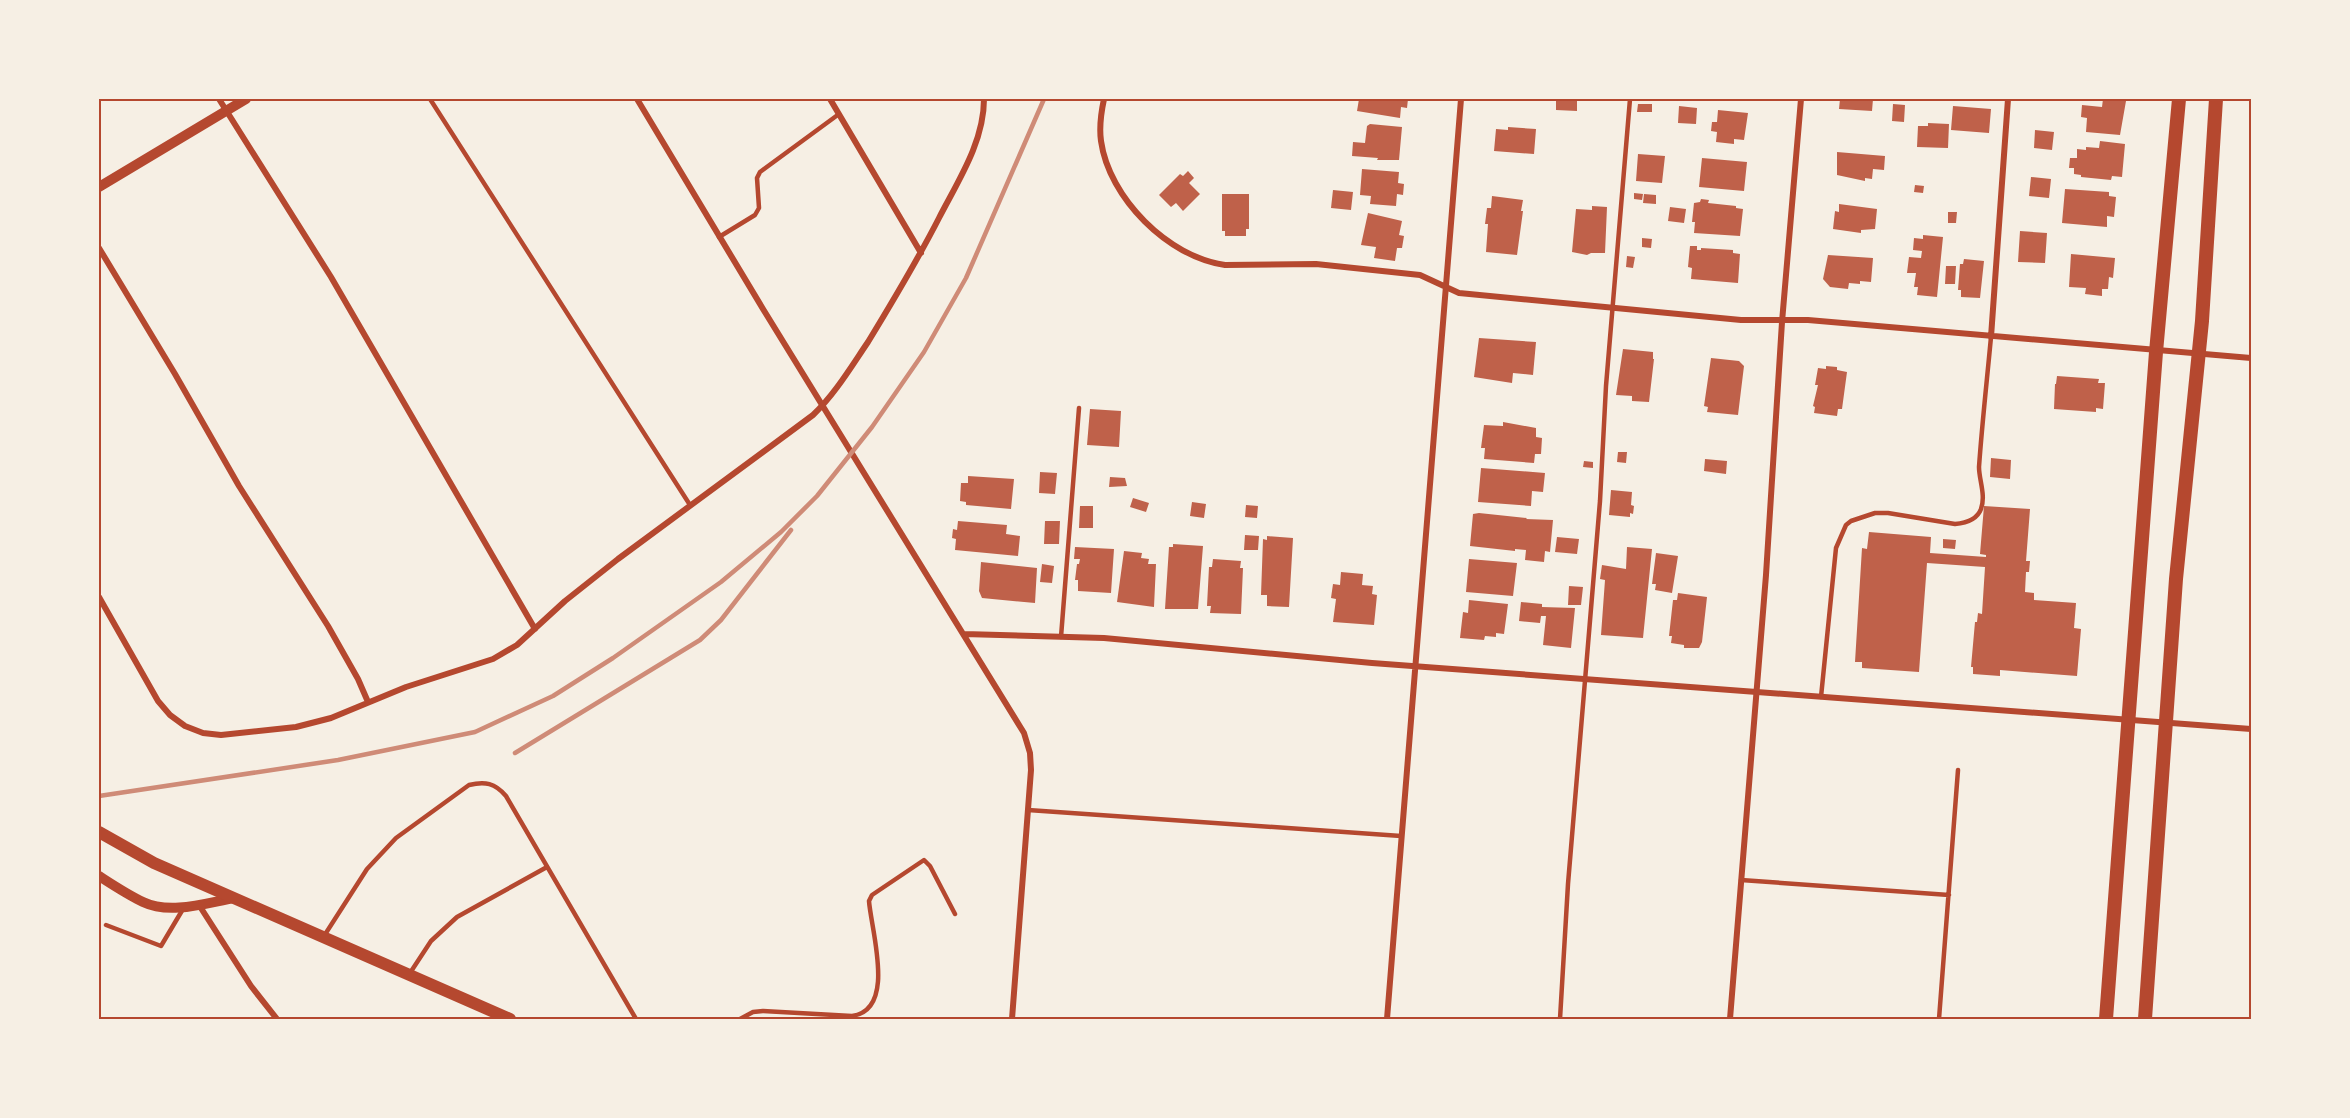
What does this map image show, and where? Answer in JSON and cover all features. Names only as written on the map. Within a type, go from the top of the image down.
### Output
[{"type":"main road","points":[[2106,1019],[2156,352],[2179,99]]},
{"type":"main road","points":[[2145,1019],[2176,579],[2198,355],[2216,99]]},
{"type":"main road","points":[[99,832],[154,863],[510,1019]]},
{"type":"street","points":[[219,99],[331,278],[535,629]]},
{"type":"street","points":[[99,187],[246,99]]},
{"type":"street","points":[[637,99],[822,406],[1024,733],[1030,753],[1031,770],[1012,1019]]},
{"type":"street","points":[[830,99],[921,253]]},
{"type":"street","points":[[99,597],[158,701],[170,715],[185,726],[203,733],[221,735],[296,727],[331,718],[368,702],[493,659],[517,645],[565,601],[822,406],[856,361],[921,253],[971,156],[979,133],[984,99]]},
{"type":"street","points":[[1104,99],[1100,118],[1101,140],[1106,162],[1124,197],[1140,218],[1164,239],[1191,256],[1225,265],[1316,264],[1420,275],[1459,293],[1741,320],[1782,322],[1808,320],[2156,352],[2251,358]]},
{"type":"street","points":[[1387,1019],[1461,99]]},
{"type":"street","points":[[1730,1019],[1801,99]]},
{"type":"street","points":[[1991,337],[2008,99]]},
{"type":"street","points":[[99,248],[240,486],[328,627],[358,679],[368,702]]},
{"type":"street","points":[[964,634],[1104,638],[1415,665],[2251,729]]},
{"type":"street","points":[[99,876],[142,902],[171,909],[234,898]]},
{"type":"street","points":[[198,904],[251,986],[277,1019]]},
{"type":"lane","points":[[430,99],[690,505]]},
{"type":"lane","points":[[1560,1019],[1568,884],[1630,99]]},
{"type":"lane","points":[[719,237],[755,215],[759,208],[757,178],[760,172],[839,114]]},
{"type":"lane","points":[[1821,697],[1836,549],[1846,525],[1875,513],[1955,524],[1966,523],[1976,518],[1982,508],[1983,493],[1979,470],[1991,337]]},
{"type":"lane","points":[[1061,637],[1079,408]]},
{"type":"lane","points":[[1939,1019],[1958,770]]},
{"type":"lane","points":[[324,937],[367,869],[396,838],[469,784],[490,783],[500,789],[636,1019]]},
{"type":"lane","points":[[1028,810],[1401,836]]},
{"type":"lane","points":[[740,1019],[753,1012],[763,1011],[852,1016],[861,1015],[869,1009],[878,980],[879,963],[869,901],[872,895],[924,860],[930,866],[955,915]]},
{"type":"lane","points":[[409,974],[431,941],[457,917],[548,867]]},
{"type":"lane","points":[[1741,880],[1949,895]]},
{"type":"lane","points":[[106,925],[161,946],[184,907]]},
{"type":"building","points":[[1359,99],[1408,99],[1407,108],[1401,107],[1400,118],[1357,111]]},
{"type":"building","points":[[1556,99],[1577,99],[1577,111],[1556,110]]},
{"type":"building","points":[[1840,99],[1873,99],[1872,111],[1839,109]]},
{"type":"building","points":[[2103,99],[2126,101],[2120,135],[2086,132],[2087,118],[2081,117],[2082,105],[2102,107]]},
{"type":"building","points":[[1638,104],[1652,104],[1652,112],[1637,112]]},
{"type":"building","points":[[1893,104],[1905,105],[1904,122],[1892,121]]},
{"type":"building","points":[[1679,106],[1697,108],[1696,124],[1678,123]]},
{"type":"building","points":[[1953,106],[1991,109],[1989,133],[1951,130]]},
{"type":"building","points":[[1718,110],[1748,113],[1744,140],[1734,139],[1734,144],[1716,142],[1717,132],[1711,131],[1712,122],[1717,122]]},
{"type":"building","points":[[1928,123],[1949,124],[1948,148],[1917,147],[1918,126],[1928,126]]},
{"type":"building","points":[[1370,124],[1402,127],[1399,160],[1377,160],[1378,158],[1352,156],[1353,142],[1365,143],[1367,126]]},
{"type":"building","points":[[1508,127],[1536,129],[1534,154],[1494,151],[1496,129],[1508,130]]},
{"type":"building","points":[[2035,130],[2054,132],[2052,150],[2034,148]]},
{"type":"building","points":[[2100,141],[2125,144],[2122,177],[2112,176],[2111,180],[2081,177],[2081,175],[2074,174],[2074,168],[2069,168],[2070,158],[2077,158],[2077,149],[2099,148]]},
{"type":"building","points":[[1837,152],[1885,156],[1884,170],[1873,169],[1872,179],[1865,178],[1865,181],[1837,175]]},
{"type":"building","points":[[1638,154],[1665,156],[1662,183],[1636,181]]},
{"type":"building","points":[[1702,158],[1747,162],[1744,191],[1699,187]]},
{"type":"building","points":[[1362,169],[1399,172],[1398,183],[1404,184],[1403,195],[1397,194],[1396,206],[1370,204],[1371,196],[1360,195]]},
{"type":"building","points":[[1188,171],[1194,178],[1189,183],[1200,194],[1183,211],[1176,203],[1171,207],[1159,195],[1180,174],[1183,176]]},
{"type":"building","points":[[2031,177],[2051,179],[2049,198],[2029,196]]},
{"type":"building","points":[[1915,185],[1924,186],[1923,193],[1914,192]]},
{"type":"building","points":[[2065,189],[2109,192],[2109,196],[2116,197],[2114,217],[2107,216],[2107,227],[2062,223]]},
{"type":"building","points":[[1333,190],[1353,192],[1351,210],[1331,208]]},
{"type":"building","points":[[1634,193],[1643,194],[1642,200],[1634,199]]},
{"type":"building","points":[[1222,194],[1249,194],[1249,229],[1246,229],[1246,236],[1225,236],[1225,231],[1222,231]]},
{"type":"building","points":[[1644,194],[1656,195],[1656,204],[1643,203]]},
{"type":"building","points":[[1492,196],[1523,200],[1517,255],[1486,252],[1488,224],[1485,224],[1487,208],[1491,208]]},
{"type":"building","points":[[1701,199],[1709,200],[1708,203],[1743,209],[1740,236],[1694,233],[1695,222],[1692,222],[1694,203],[1700,202]]},
{"type":"building","points":[[1839,204],[1877,209],[1875,229],[1861,230],[1861,233],[1833,229],[1835,211],[1839,212]]},
{"type":"building","points":[[1592,206],[1607,207],[1605,253],[1587,255],[1572,252],[1576,209],[1592,210]]},
{"type":"building","points":[[1670,207],[1686,209],[1684,223],[1668,221]]},
{"type":"building","points":[[1948,212],[1957,212],[1956,223],[1948,223]]},
{"type":"building","points":[[1368,213],[1402,221],[1399,235],[1404,236],[1402,248],[1397,248],[1395,261],[1374,258],[1376,247],[1361,245]]},
{"type":"building","points":[[2020,231],[2047,233],[2045,263],[2018,262]]},
{"type":"building","points":[[1923,235],[1943,237],[1937,297],[1917,295],[1918,287],[1914,287],[1916,273],[1907,273],[1909,257],[1921,258],[1922,251],[1913,250],[1914,238],[1923,239]]},
{"type":"building","points":[[1642,238],[1652,239],[1651,248],[1642,247]]},
{"type":"building","points":[[1690,246],[1697,246],[1697,250],[1701,248],[1733,250],[1733,253],[1740,254],[1738,283],[1691,279],[1692,268],[1688,267]]},
{"type":"building","points":[[2071,254],[2115,258],[2113,278],[2109,277],[2108,289],[2102,289],[2102,296],[2085,294],[2086,288],[2069,287]]},
{"type":"building","points":[[1828,255],[1873,258],[1871,282],[1849,283],[1848,289],[1830,287],[1823,279]]},
{"type":"building","points":[[1627,256],[1635,257],[1633,268],[1626,267]]},
{"type":"building","points":[[1964,259],[1984,261],[1980,298],[1961,297],[1961,290],[1958,290],[1960,264],[1963,264]]},
{"type":"building","points":[[1946,266],[1956,266],[1955,284],[1945,284]]},
{"type":"building","points":[[1479,338],[1536,342],[1533,375],[1513,373],[1512,383],[1474,377]]},
{"type":"building","points":[[1623,349],[1653,352],[1649,402],[1632,401],[1632,396],[1616,395]]},
{"type":"building","points":[[1711,358],[1739,361],[1744,366],[1738,415],[1707,412],[1708,407],[1704,406]]},
{"type":"building","points":[[1826,366],[1837,367],[1837,370],[1847,372],[1842,409],[1838,409],[1837,416],[1814,413],[1818,368],[1826,369]]},
{"type":"building","points":[[2057,376],[2099,379],[2098,383],[2105,383],[2103,409],[2096,408],[2096,412],[2054,409]]},
{"type":"building","points":[[1090,409],[1121,411],[1119,447],[1087,445]]},
{"type":"building","points":[[1503,422],[1536,428],[1536,437],[1542,438],[1541,454],[1535,454],[1534,463],[1484,459],[1485,448],[1481,448],[1484,425],[1503,426]]},
{"type":"building","points":[[1618,452],[1627,452],[1626,463],[1617,462]]},
{"type":"building","points":[[1991,458],[2011,460],[2010,479],[1990,477]]},
{"type":"building","points":[[1705,459],[1727,461],[1726,474],[1704,471]]},
{"type":"building","points":[[1584,461],[1593,462],[1593,468],[1583,467]]},
{"type":"building","points":[[1481,468],[1545,473],[1543,492],[1532,491],[1531,506],[1478,502]]},
{"type":"building","points":[[1040,472],[1057,473],[1055,494],[1039,493]]},
{"type":"building","points":[[968,476],[1014,479],[1011,509],[966,505],[966,502],[960,501],[961,483],[968,483]]},
{"type":"building","points":[[1110,477],[1125,478],[1127,486],[1109,487]]},
{"type":"building","points":[[1611,490],[1632,492],[1631,505],[1634,506],[1630,517],[1609,515]]},
{"type":"building","points":[[1133,498],[1149,503],[1146,512],[1130,507]]},
{"type":"building","points":[[1192,502],[1206,504],[1204,518],[1190,516]]},
{"type":"building","points":[[1246,505],[1258,506],[1257,518],[1245,517]]},
{"type":"building","points":[[1080,506],[1093,506],[1093,528],[1079,528]]},
{"type":"building","points":[[1984,506],[2030,509],[2026,561],[2030,561],[2029,572],[2026,572],[2025,592],[2034,593],[2034,600],[2076,603],[2074,628],[2081,629],[2077,676],[2000,670],[2000,676],[1973,674],[1973,667],[1971,667],[1975,622],[1977,622],[1978,613],[1982,614],[1985,567],[1927,563],[1919,672],[1862,668],[1862,662],[1855,662],[1862,548],[1867,549],[1869,532],[1931,537],[1930,553],[1986,557],[1980,554]]},
{"type":"building","points":[[1473,514],[1553,520],[1550,552],[1545,551],[1544,562],[1525,560],[1526,550],[1470,546]]},
{"type":"building","points":[[958,521],[1007,525],[1006,534],[1020,536],[1018,556],[955,550],[956,539],[952,538],[953,529],[957,530]]},
{"type":"building","points":[[1045,521],[1060,521],[1059,544],[1044,544]]},
{"type":"building","points":[[1245,535],[1259,536],[1258,550],[1244,550]]},
{"type":"building","points":[[1267,536],[1293,538],[1289,607],[1267,606],[1267,595],[1261,595],[1263,539],[1267,540]]},
{"type":"building","points":[[1557,537],[1579,539],[1577,554],[1555,552]]},
{"type":"building","points":[[1943,539],[1956,540],[1955,549],[1943,548]]},
{"type":"building","points":[[1173,544],[1203,546],[1198,609],[1165,609],[1169,547],[1173,547]]},
{"type":"building","points":[[1075,547],[1114,549],[1111,593],[1078,591],[1078,580],[1075,580],[1080,559],[1074,559]]},
{"type":"building","points":[[1627,547],[1652,549],[1643,638],[1601,635],[1605,580],[1600,579],[1602,565],[1626,569]]},
{"type":"building","points":[[1124,551],[1142,553],[1141,558],[1149,559],[1148,564],[1156,564],[1154,607],[1117,602]]},
{"type":"building","points":[[1656,553],[1678,556],[1672,593],[1655,590],[1656,584],[1652,584]]},
{"type":"building","points":[[1213,559],[1241,561],[1240,568],[1243,568],[1241,614],[1210,613],[1211,606],[1207,606],[1209,567],[1212,567]]},
{"type":"building","points":[[1469,559],[1517,563],[1513,596],[1466,592]]},
{"type":"building","points":[[981,562],[1037,568],[1035,603],[982,598],[979,591]]},
{"type":"building","points":[[1042,564],[1054,566],[1052,583],[1040,582]]},
{"type":"building","points":[[1341,572],[1363,574],[1362,585],[1373,586],[1372,594],[1377,595],[1374,625],[1333,622],[1336,599],[1331,598],[1333,584],[1340,585]]},
{"type":"building","points":[[1569,586],[1583,587],[1581,605],[1568,605]]},
{"type":"building","points":[[1678,593],[1707,597],[1702,642],[1699,648],[1684,648],[1684,645],[1671,643],[1672,636],[1669,636],[1673,600],[1677,600]]},
{"type":"building","points":[[1469,600],[1508,604],[1504,634],[1496,633],[1496,637],[1485,636],[1484,640],[1460,638],[1463,612],[1468,613]]},
{"type":"building","points":[[1521,602],[1542,604],[1542,607],[1575,608],[1571,648],[1543,645],[1546,616],[1541,616],[1540,623],[1519,621]]},
{"type":"railway","points":[[99,796],[338,760],[475,732],[553,696],[613,658],[721,582],[781,532],[817,496],[872,427],[924,352],[966,278],[1044,99]]},
{"type":"railway","points":[[515,753],[700,640],[721,620],[791,530]]}]
